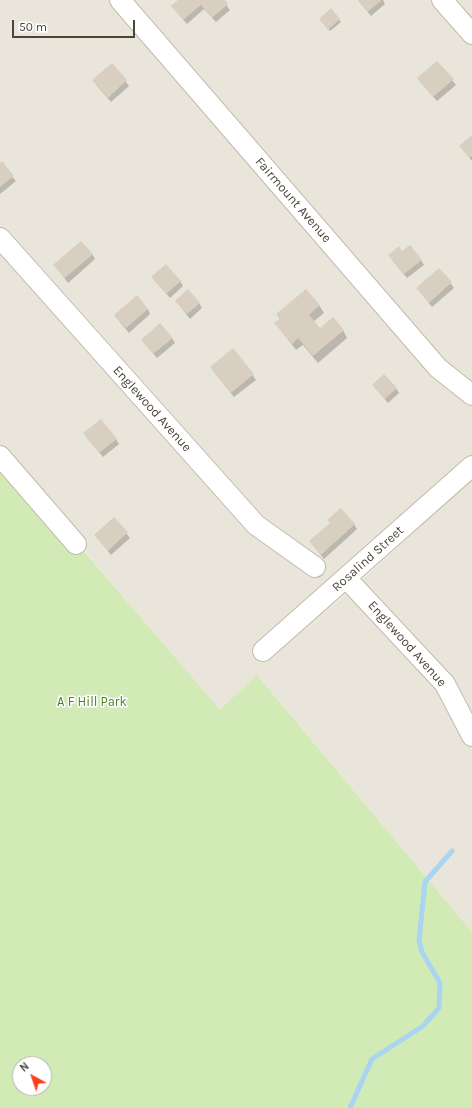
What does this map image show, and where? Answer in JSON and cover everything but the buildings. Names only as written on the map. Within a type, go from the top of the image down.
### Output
[{"type":"street","name":"Fairmount Avenue","points":[[120,0],[438,368],[472,395]]},
{"type":"street","points":[[442,0],[472,34]]},
{"type":"street","name":"Englewood Avenue","points":[[0,238],[256,525],[315,567]]},
{"type":"street","points":[[0,456],[76,544]]},
{"type":"street","name":"Rosalind Street","points":[[263,651],[472,466]]},
{"type":"street","name":"Englewood Avenue","points":[[346,578],[445,684],[467,710],[472,736]]},
{"type":"shaded area","points":[[0,0],[472,0],[472,475],[299,637],[472,479],[472,932],[258,676],[220,711],[0,451]]},
{"type":"green space","name":"A F Hill Park","points":[[0,453],[220,710],[257,675],[472,932],[472,1108],[0,1108]]},
{"type":"waterway","points":[[350,1108],[372,1059],[423,1026],[439,1008],[440,983],[422,952],[419,941],[425,882],[452,851]]}]
